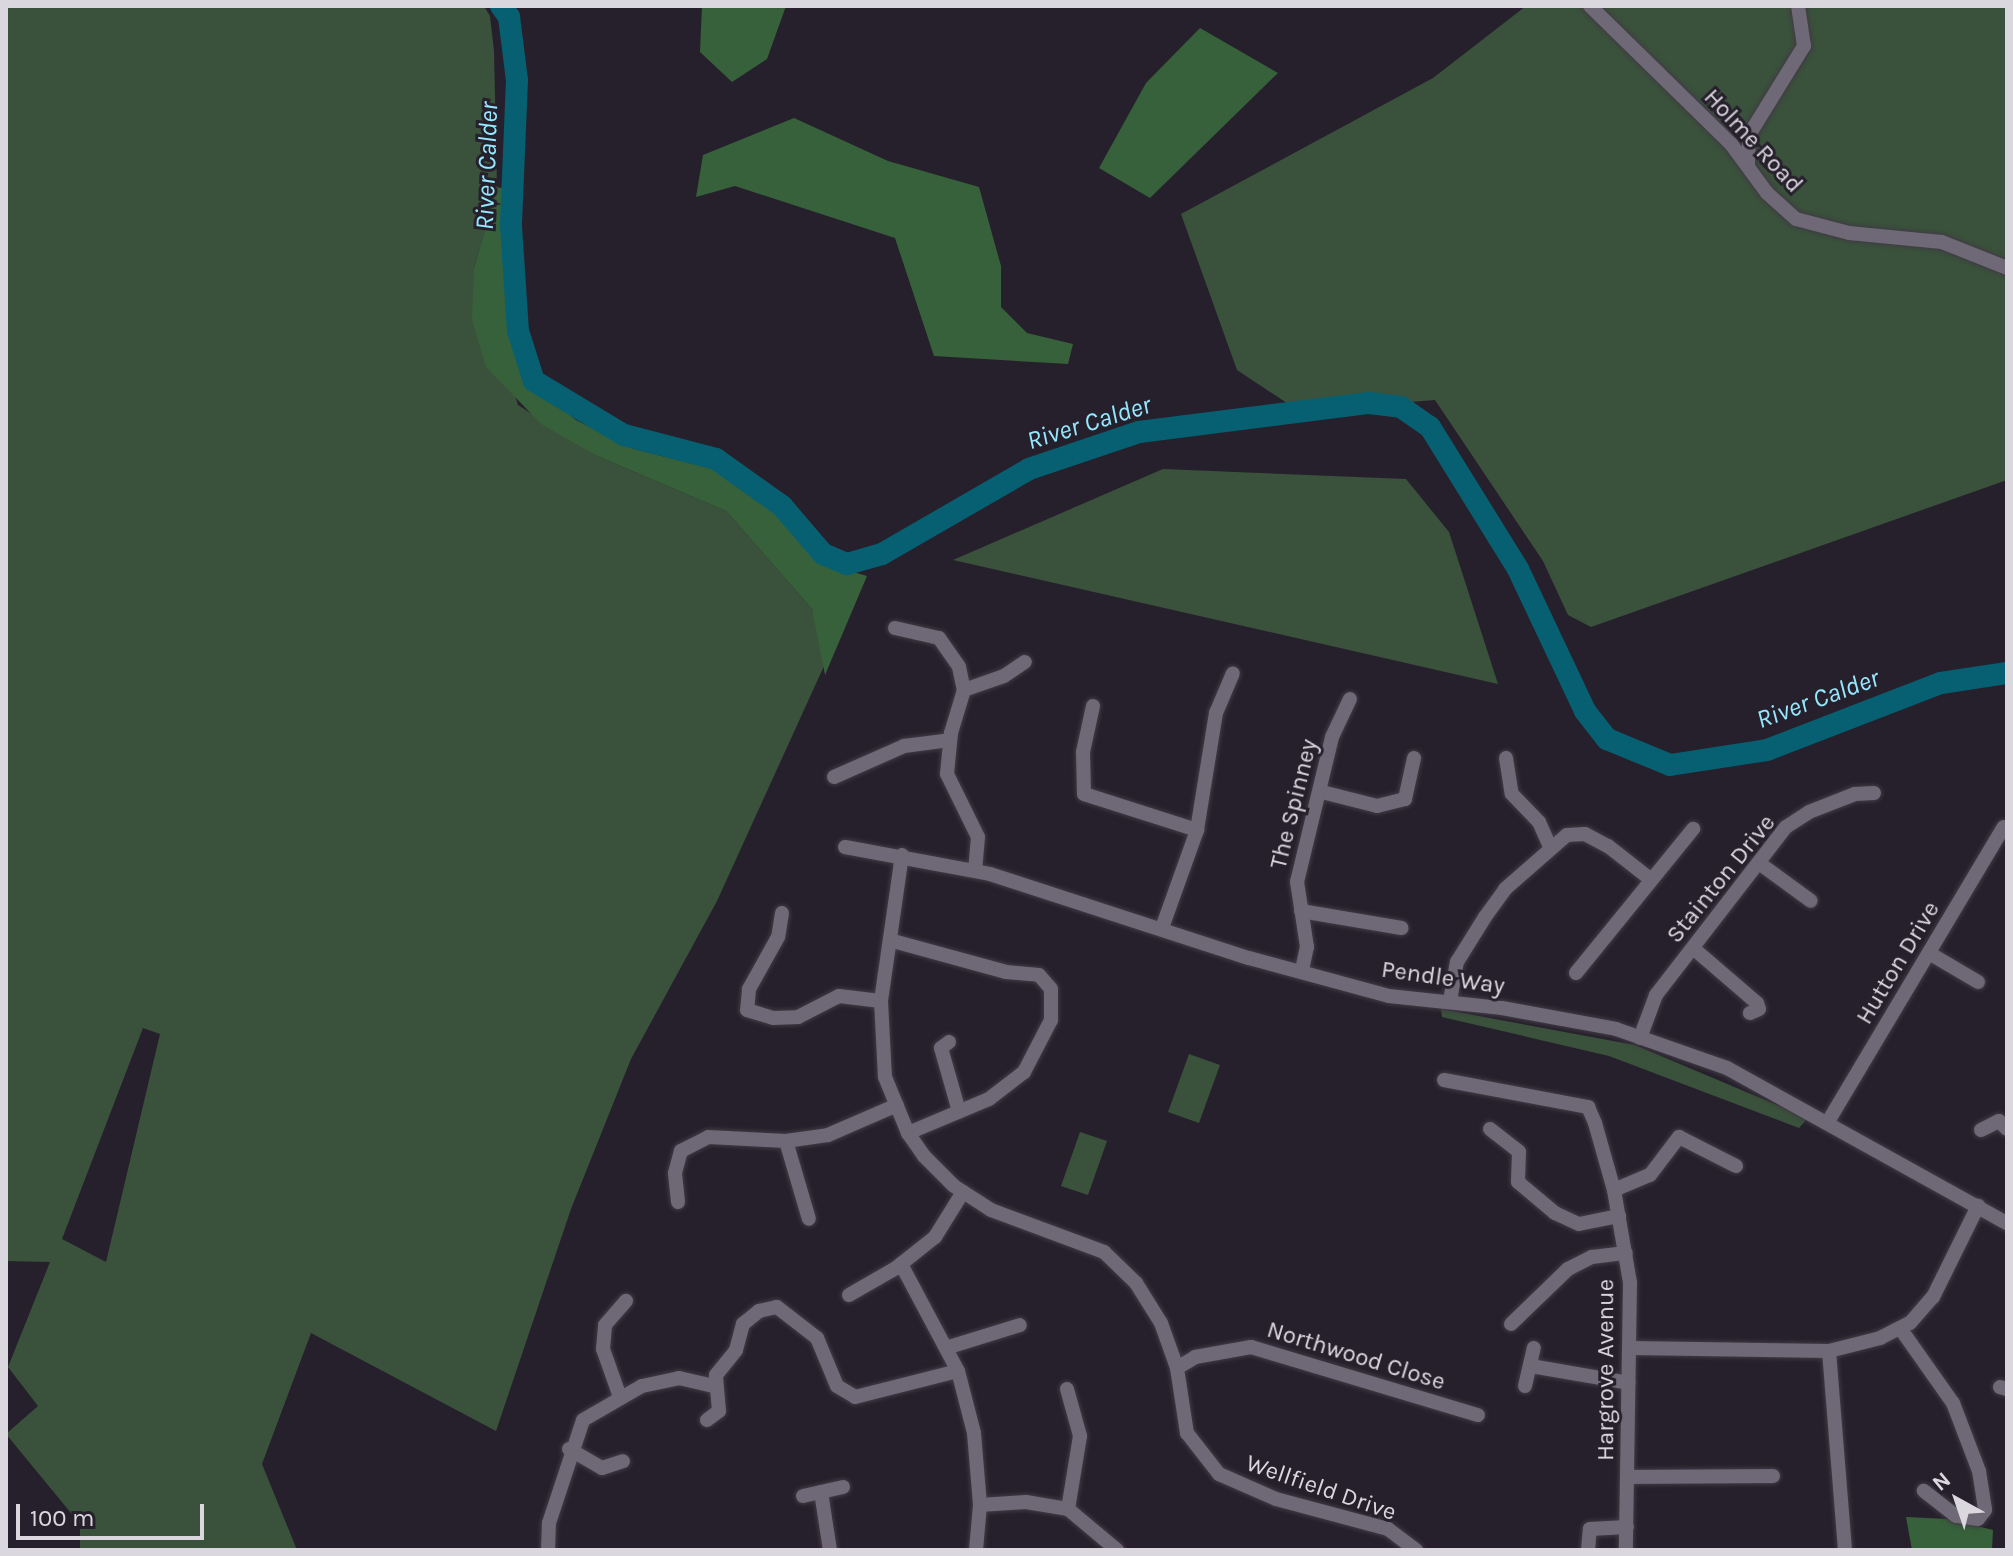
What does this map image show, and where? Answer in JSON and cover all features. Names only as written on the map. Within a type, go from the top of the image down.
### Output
[{"type":"street","name":"Holme Road","points":[[1590,6],[1748,165],[1767,193],[1796,219],[1849,233],[1942,242],[2007,268]]},
{"type":"street","points":[[1748,165],[1749,135],[1804,46],[1798,6]]},
{"type":"street","points":[[895,628],[939,638],[959,667],[964,690],[950,740],[947,774],[978,837],[975,870]]},
{"type":"street","points":[[964,690],[1025,662]]},
{"type":"street","points":[[1162,928],[1196,833],[1216,713],[1233,673]]},
{"type":"street","name":"The Spinney","points":[[1302,970],[1307,947],[1297,882],[1322,792],[1332,737],[1350,699]]},
{"type":"street","points":[[1093,706],[1083,752],[1084,794],[1196,833]]},
{"type":"street","points":[[834,777],[904,746],[950,740]]},
{"type":"street","points":[[1322,792],[1377,806],[1405,799],[1414,758]]},
{"type":"street","points":[[1506,758],[1512,794],[1539,822],[1550,847]]},
{"type":"street","name":"Stainton Drive","points":[[1640,1038],[1656,995],[1786,827],[1809,812],[1855,794],[1874,793]]},
{"type":"street","name":"Hutton Drive","points":[[1829,1120],[1929,953],[2000,849],[2004,827]]},
{"type":"street","points":[[1576,973],[1649,878],[1693,829]]},
{"type":"street","points":[[1450,1001],[1457,962],[1485,917],[1505,889],[1567,835],[1585,834],[1649,878]]},
{"type":"street","name":"Pendle Way","points":[[845,847],[975,870],[1389,996],[1450,1001],[1571,1020],[1640,1038],[1727,1068],[1829,1120],[2007,1223]]},
{"type":"street","name":"Wellfield Drive","points":[[902,855],[893,941],[881,1001],[885,1077],[908,1133],[963,1192],[991,1210],[1104,1252],[1153,1308],[1177,1368],[1187,1433],[1219,1474],[1276,1499],[1388,1529],[1416,1550]]},
{"type":"street","points":[[1759,863],[1811,901]]},
{"type":"street","points":[[1301,911],[1402,928]]},
{"type":"street","points":[[782,913],[778,937],[749,989],[747,1010],[773,1018],[798,1017],[839,996],[881,1001]]},
{"type":"street","points":[[893,941],[1006,972],[1039,975],[1051,989],[1051,1020],[1024,1072],[989,1099],[908,1133]]},
{"type":"street","points":[[1693,948],[1757,1003],[1759,1009],[1750,1013]]},
{"type":"street","points":[[1929,953],[1978,982]]},
{"type":"street","points":[[949,1042],[941,1048],[959,1111]]},
{"type":"street","name":"Hargrove Avenue","points":[[1444,1080],[1588,1107],[1614,1190],[1626,1253],[1632,1348],[1626,1550]]},
{"type":"street","points":[[678,1202],[675,1173],[681,1151],[708,1137],[786,1141],[828,1135],[897,1105]]},
{"type":"street","points":[[1981,1130],[1999,1121],[2007,1129]]},
{"type":"street","points":[[1490,1129],[1519,1152],[1518,1182],[1555,1213],[1579,1224],[1619,1216]]},
{"type":"street","points":[[1614,1190],[1650,1175],[1679,1137],[1736,1166]]},
{"type":"street","points":[[786,1141],[809,1219]]},
{"type":"street","points":[[849,1295],[901,1264],[935,1237],[963,1192]]},
{"type":"street","points":[[1632,1348],[1829,1351],[1900,1328],[1933,1297],[1978,1206]]},
{"type":"street","points":[[1511,1324],[1568,1269],[1592,1257],[1626,1253]]},
{"type":"street","points":[[901,1264],[949,1347],[958,1371],[974,1433],[980,1505],[976,1550]]},
{"type":"street","points":[[620,1397],[603,1349],[605,1325],[626,1301]]},
{"type":"street","points":[[707,1420],[719,1411],[716,1375],[736,1350],[743,1324],[759,1311],[777,1307],[817,1338],[837,1386],[855,1397],[958,1371]]},
{"type":"street","points":[[949,1347],[1020,1325]]},
{"type":"street","points":[[1900,1328],[1953,1403],[1979,1471],[1985,1510],[1978,1519],[1967,1519],[1924,1491]]},
{"type":"street","name":"Northwood Close","points":[[1177,1368],[1195,1357],[1251,1347],[1478,1415]]},
{"type":"street","points":[[1525,1386],[1534,1348]]},
{"type":"street","points":[[1829,1351],[1845,1550]]},
{"type":"street","points":[[1531,1366],[1629,1383]]},
{"type":"street","points":[[548,1550],[569,1449],[583,1420],[642,1386],[679,1378],[715,1386]]},
{"type":"street","points":[[1067,1389],[1080,1436],[1068,1509]]},
{"type":"street","points":[[569,1449],[602,1468],[623,1461]]},
{"type":"street","points":[[1628,1477],[1773,1476]]},
{"type":"street","points":[[803,1496],[843,1487]]},
{"type":"street","points":[[821,1492],[830,1550]]},
{"type":"street","points":[[980,1505],[1026,1502],[1068,1509],[1117,1550]]},
{"type":"street","points":[[1588,1550],[1590,1529],[1627,1527]]},
{"type":"green space","points":[[6,6],[484,6],[490,16],[494,51],[497,187],[474,268],[518,405],[597,456],[726,511],[812,609],[824,666],[717,901],[631,1059],[571,1209],[496,1431],[311,1333],[262,1464],[297,1550],[80,1550],[80,1524],[6,1434],[38,1406],[8,1367],[50,1262],[6,1261]],"holes":[[[143,1028],[160,1034],[106,1262],[62,1239]]]},
{"type":"green space","points":[[702,6],[786,6],[767,59],[732,82],[700,52]]},
{"type":"green space","points":[[1526,6],[2007,6],[2007,480],[1591,627],[1568,615],[1543,561],[1435,400],[1299,411],[1237,370],[1181,214],[1433,78]]},
{"type":"green space","points":[[1200,28],[1278,73],[1150,198],[1099,168],[1146,83]]},
{"type":"green space","points":[[794,118],[888,161],[979,187],[1001,266],[1001,307],[1027,333],[1073,344],[1068,364],[934,356],[895,238],[735,186],[696,197],[703,155]]},
{"type":"green space","points":[[497,187],[506,189],[512,302],[519,356],[531,383],[576,420],[634,449],[721,471],[781,513],[822,563],[867,576],[825,675],[812,609],[726,511],[597,456],[541,424],[486,367],[472,320],[474,268]]},
{"type":"green space","points":[[1163,469],[1406,479],[1449,532],[1498,684],[953,560]]},
{"type":"green space","points":[[1441,1009],[1635,1045],[1808,1118],[1799,1128],[1609,1056],[1442,1017]]},
{"type":"green space","points":[[1189,1054],[1220,1065],[1199,1123],[1168,1112]]},
{"type":"green space","points":[[1080,1132],[1107,1141],[1088,1195],[1061,1186]]},
{"type":"green space","points":[[1906,1517],[1948,1519],[1993,1530],[1992,1550],[1912,1550]]},
{"type":"waterway","name":"River Calder","points":[[501,6],[509,17],[517,80],[511,226],[518,331],[534,381],[624,435],[716,459],[782,506],[823,554],[847,564],[882,554],[1029,469],[1139,432],[1369,403],[1401,407],[1430,427],[1518,569],[1585,711],[1607,739],[1670,765],[1767,750],[1941,683],[2007,673]]}]
